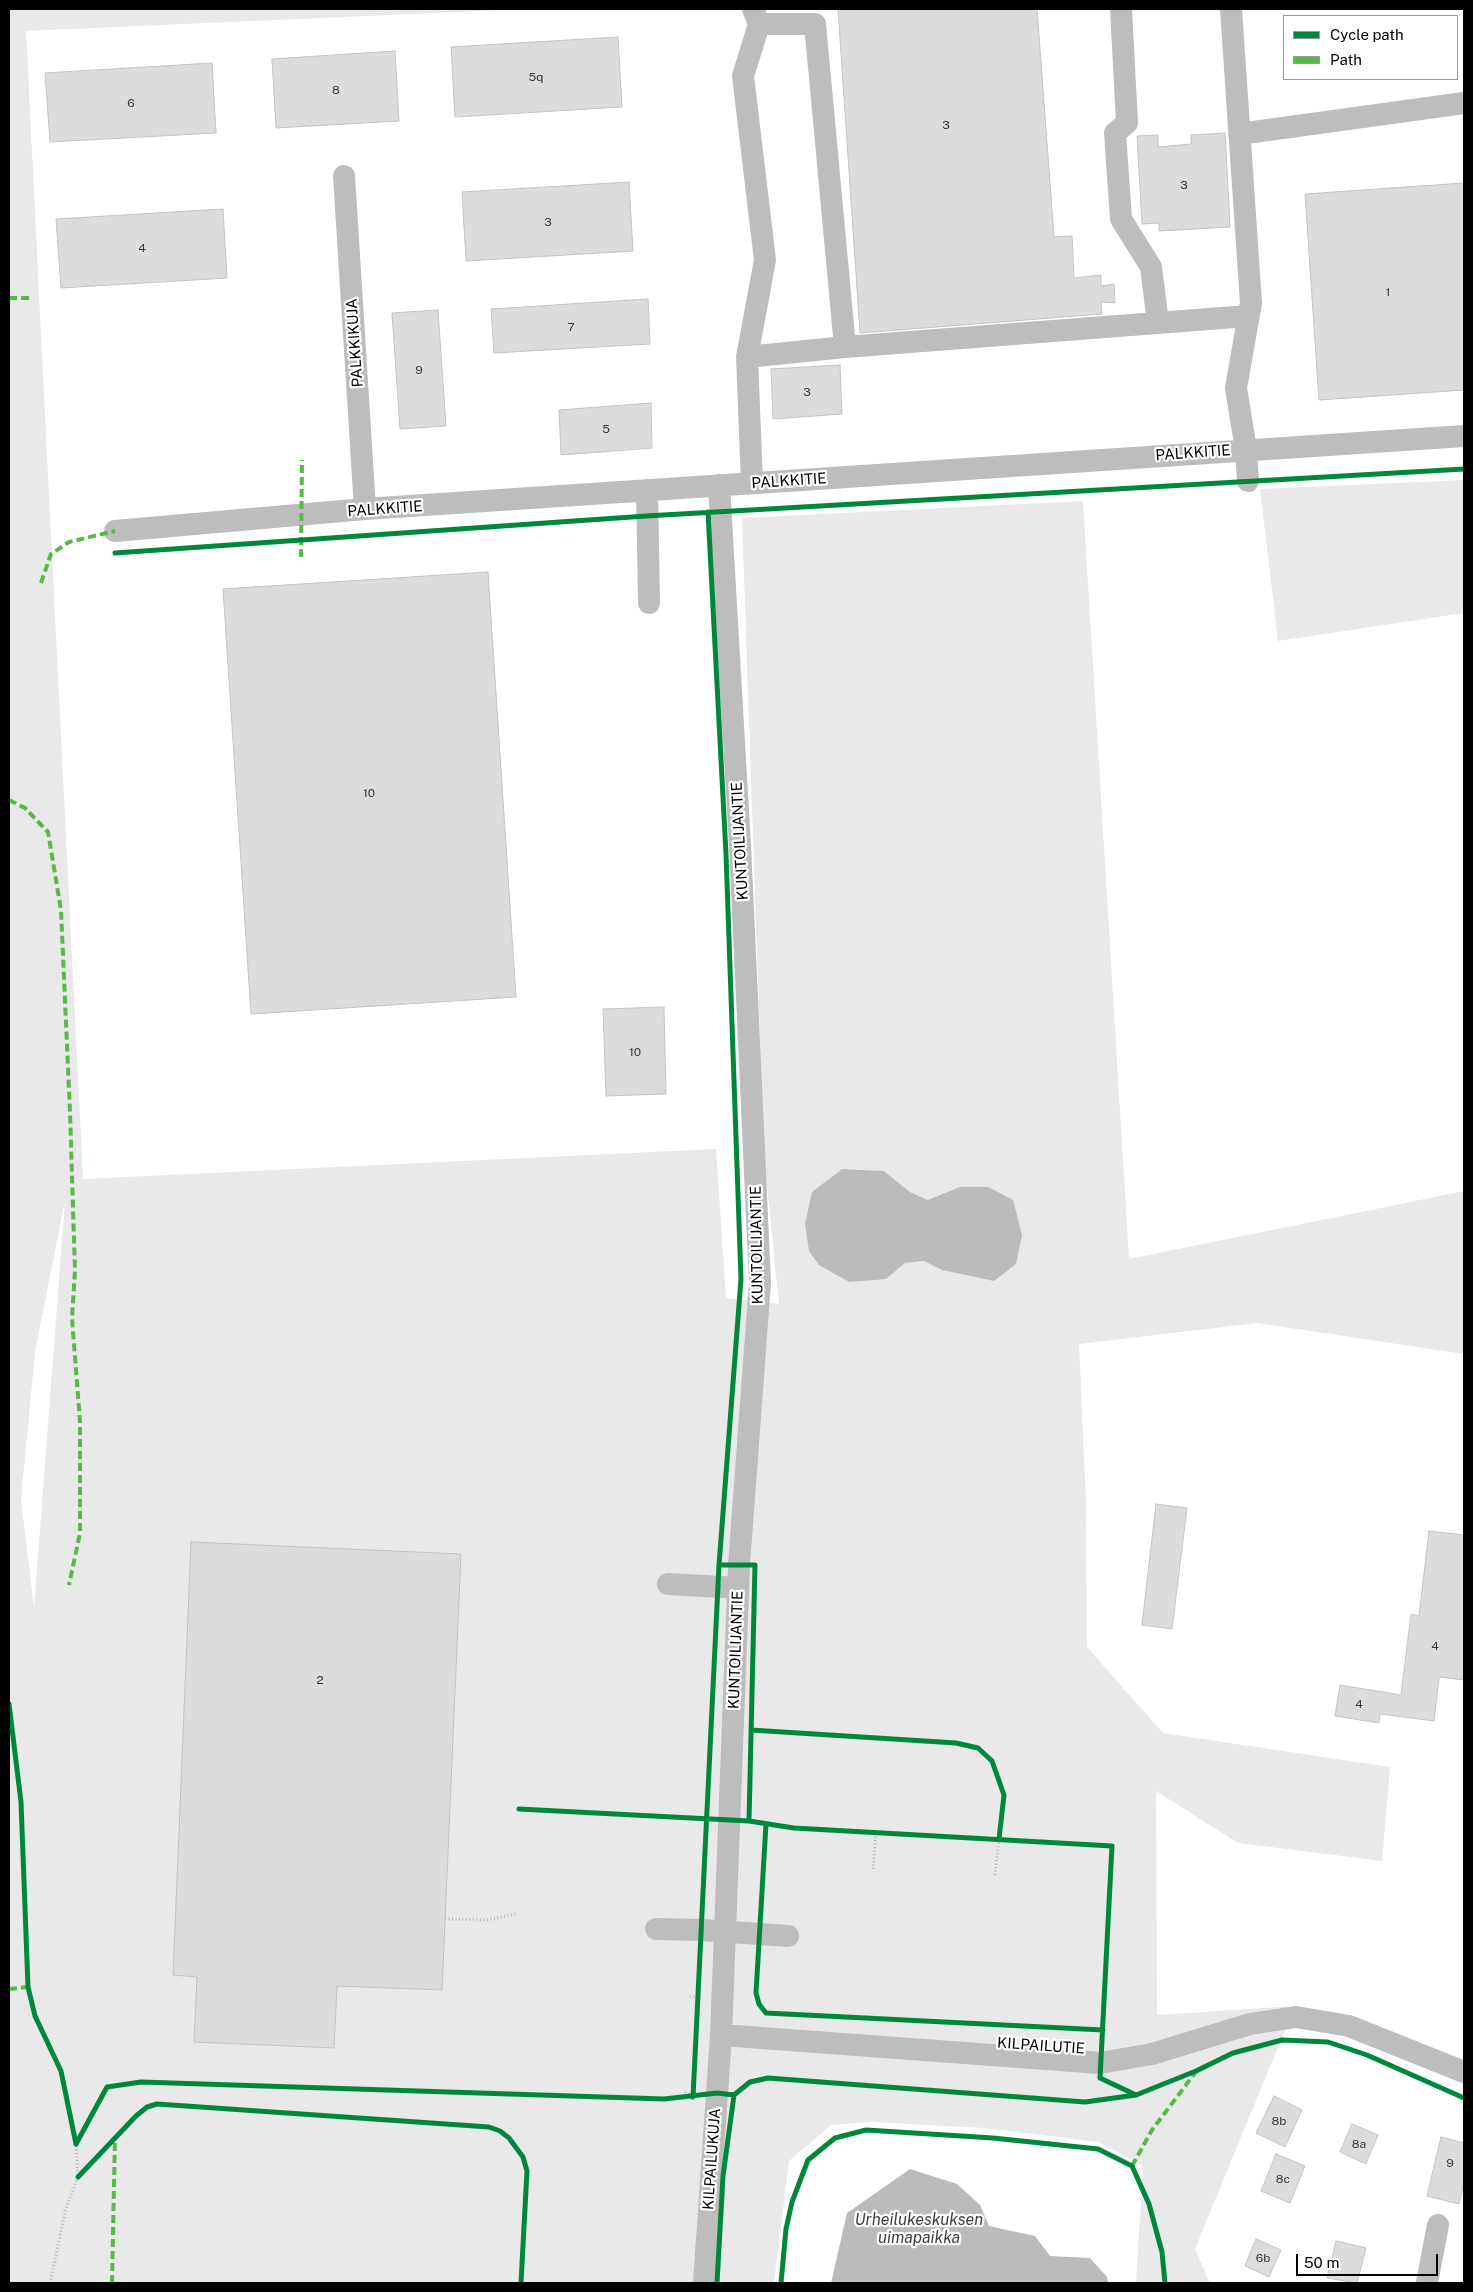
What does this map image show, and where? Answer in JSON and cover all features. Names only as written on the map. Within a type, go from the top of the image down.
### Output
[{"type":"street","points":[[1121,9],[1127,123],[1115,133],[1121,219],[1151,267],[1158,323]]},
{"type":"street","points":[[1230,9],[1251,303],[1236,388],[1246,450],[1248,481]]},
{"type":"street","points":[[752,483],[747,357],[765,260],[743,76],[756,16],[815,24],[845,347]]},
{"type":"street","points":[[1240,134],[1464,103]]},
{"type":"street","name":"PALKKIKUJA","points":[[344,176],[365,510]]},
{"type":"street","points":[[747,357],[845,347],[1248,316]]},
{"type":"street","name":"PALKKITIE","points":[[115,531],[365,510],[647,490],[1464,436]]},
{"type":"street","name":"KUNTOILIJANTIE","points":[[719,485],[740,845],[760,1282],[738,1588],[743,1700],[725,1932],[721,2035]]},
{"type":"street","points":[[647,490],[649,603]]},
{"type":"street","points":[[668,1584],[738,1588]]},
{"type":"street","points":[[656,1929],[788,1936]]},
{"type":"street","name":"KILPAILUTIE","points":[[721,2035],[1100,2063],[1152,2054],[1250,2024],[1296,2017],[1349,2026],[1464,2072]]},
{"type":"street","name":"KILPAILUKUJA","points":[[704,2283],[721,2035]]},
{"type":"street","points":[[1427,2283],[1438,2225]]},
{"type":"path","points":[[995,1875],[1000,1830]]},
{"type":"path","points":[[867,1832],[885,1833]]},
{"type":"path","points":[[873,1869],[876,1832]]},
{"type":"path","points":[[989,1838],[1008,1840]]},
{"type":"path","points":[[445,1919],[487,1920],[516,1914]]},
{"type":"path","points":[[698,2005],[699,1986]]},
{"type":"path","points":[[690,1997],[698,1996]]},
{"type":"path","points":[[693,2088],[693,2097]]},
{"type":"path","points":[[684,2095],[693,2097],[717,2093]]},
{"type":"path","points":[[50,2283],[66,2208],[78,2176],[77,2135]]},
{"type":"path","points":[[78,2176],[84,2170]]},
{"type":"shaded area","points":[[9,9],[525,9],[26,31],[83,1179],[716,1149],[726,1298],[779,1304],[764,1158],[742,518],[1083,501],[1129,1259],[1464,1191],[1464,1354],[1257,1323],[1079,1344],[1086,1502],[1087,1647],[1163,1733],[1390,1767],[1382,1861],[1238,1843],[1156,1791],[1157,2015],[1295,2006],[1195,2249],[1210,2283],[1136,2283],[1143,2166],[1098,2142],[985,2128],[871,2122],[831,2125],[789,2161],[774,2283],[9,2283]],"holes":[[[842,1169],[884,1171],[910,1192],[929,1200],[960,1187],[942,1270],[924,1261],[905,1263],[812,1192]],[[65,1201],[34,1608],[21,1500],[35,1352]]]},
{"type":"shaded area","points":[[1464,480],[1464,613],[1278,641],[1260,489]]},
{"type":"water","points":[[842,1169],[884,1171],[910,1192],[928,1200],[960,1187],[988,1187],[1013,1200],[1022,1235],[1016,1264],[994,1281],[942,1270],[924,1261],[905,1263],[886,1279],[849,1282],[819,1265],[809,1251],[805,1224],[812,1192]]},
{"type":"water","name":"Urheilukeskuksen uimapaikka","points":[[910,2169],[957,2184],[980,2205],[989,2226],[1035,2236],[1050,2256],[1090,2258],[1107,2277],[1108,2283],[831,2283],[847,2213]]},
{"type":"building","points":[[838,9],[1037,9],[1054,237],[1072,236],[1074,278],[1101,275],[1101,286],[1114,284],[1115,303],[1101,302],[1102,314],[860,333]]},
{"type":"building","points":[[618,37],[622,107],[455,117],[451,47]]},
{"type":"building","points":[[395,51],[399,121],[276,128],[272,59]]},
{"type":"building","points":[[212,63],[216,133],[50,142],[45,73]]},
{"type":"building","points":[[1225,133],[1230,227],[1159,231],[1159,223],[1142,224],[1137,136],[1158,135],[1158,147],[1191,144],[1191,135]]},
{"type":"building","points":[[629,182],[633,251],[466,261],[462,192]]},
{"type":"building","points":[[1464,183],[1464,390],[1319,400],[1305,194]]},
{"type":"building","points":[[223,209],[227,278],[61,288],[56,219]]},
{"type":"building","points":[[648,299],[650,344],[494,353],[491,309]]},
{"type":"building","points":[[438,310],[446,426],[400,429],[392,313]]},
{"type":"building","points":[[840,365],[842,414],[773,419],[771,369]]},
{"type":"building","points":[[651,403],[652,448],[561,455],[559,410]]},
{"type":"building","points":[[488,572],[516,997],[251,1014],[223,589]]},
{"type":"building","points":[[664,1007],[666,1094],[606,1096],[603,1009]]},
{"type":"building","points":[[1156,1504],[1187,1508],[1172,1629],[1142,1625]]},
{"type":"building","points":[[1429,1531],[1464,1535],[1464,1680],[1439,1677],[1434,1721],[1380,1714],[1379,1723],[1335,1716],[1340,1685],[1401,1695],[1411,1614],[1419,1616]]},
{"type":"building","points":[[191,1542],[461,1554],[442,1990],[337,1986],[334,2048],[194,2042],[197,1977],[173,1975]]},
{"type":"building","points":[[1274,2096],[1302,2110],[1285,2147],[1256,2133]]},
{"type":"building","points":[[1352,2124],[1378,2135],[1366,2164],[1340,2152]]},
{"type":"building","points":[[1441,2137],[1464,2143],[1464,2182],[1459,2204],[1427,2196]]},
{"type":"building","points":[[1276,2154],[1305,2166],[1290,2203],[1261,2191]]},
{"type":"building","points":[[1256,2239],[1281,2250],[1269,2277],[1245,2266]]},
{"type":"building","points":[[1336,2241],[1366,2248],[1357,2283],[1327,2278]]},
{"type":"marked path","points":[[9,298],[29,298]]},
{"type":"marked path","points":[[301,557],[302,460]]},
{"type":"marked path","points":[[41,583],[51,554],[69,542],[115,531]]},
{"type":"marked path","points":[[9,800],[25,808],[48,832],[61,910],[75,1271],[72,1318],[80,1422],[80,1533],[69,1585]]},
{"type":"marked path","points":[[9,1989],[28,1987]]},
{"type":"marked path","points":[[1132,2166],[1152,2130],[1195,2073]]},
{"type":"marked path","points":[[112,2283],[115,2138]]},
{"type":"cycle path","points":[[115,553],[646,516],[1464,469]]},
{"type":"cycle path","points":[[693,2097],[719,1565],[741,1279],[726,854],[708,512]]},
{"type":"cycle path","points":[[519,1809],[749,1821],[755,1565],[719,1565]]},
{"type":"cycle path","points":[[9,1704],[21,1802],[28,1987],[35,2016],[61,2071],[76,2144]]},
{"type":"cycle path","points":[[751,1730],[956,1743],[978,1748],[992,1761],[1004,1795],[999,1839]]},
{"type":"cycle path","points":[[749,1821],[794,1828],[1112,1846],[1100,2078],[1136,2095]]},
{"type":"cycle path","points":[[766,1824],[756,1993],[759,2004],[766,2013],[1103,2030]]},
{"type":"cycle path","points":[[76,2144],[107,2087],[141,2082],[664,2099],[717,2093],[734,2095],[750,2082],[768,2078],[1085,2102],[1136,2095],[1196,2071],[1233,2053],[1282,2040],[1328,2042],[1367,2055],[1464,2098]]},
{"type":"cycle path","points":[[717,2283],[723,2176],[734,2095]]},
{"type":"cycle path","points":[[78,2177],[136,2116],[147,2107],[157,2104],[489,2127],[500,2131],[509,2138],[523,2157],[527,2171],[521,2283]]},
{"type":"cycle path","points":[[781,2283],[786,2229],[792,2202],[808,2160],[835,2138],[866,2130],[993,2138],[1098,2149],[1132,2166],[1149,2204],[1162,2252],[1165,2283]]}]
